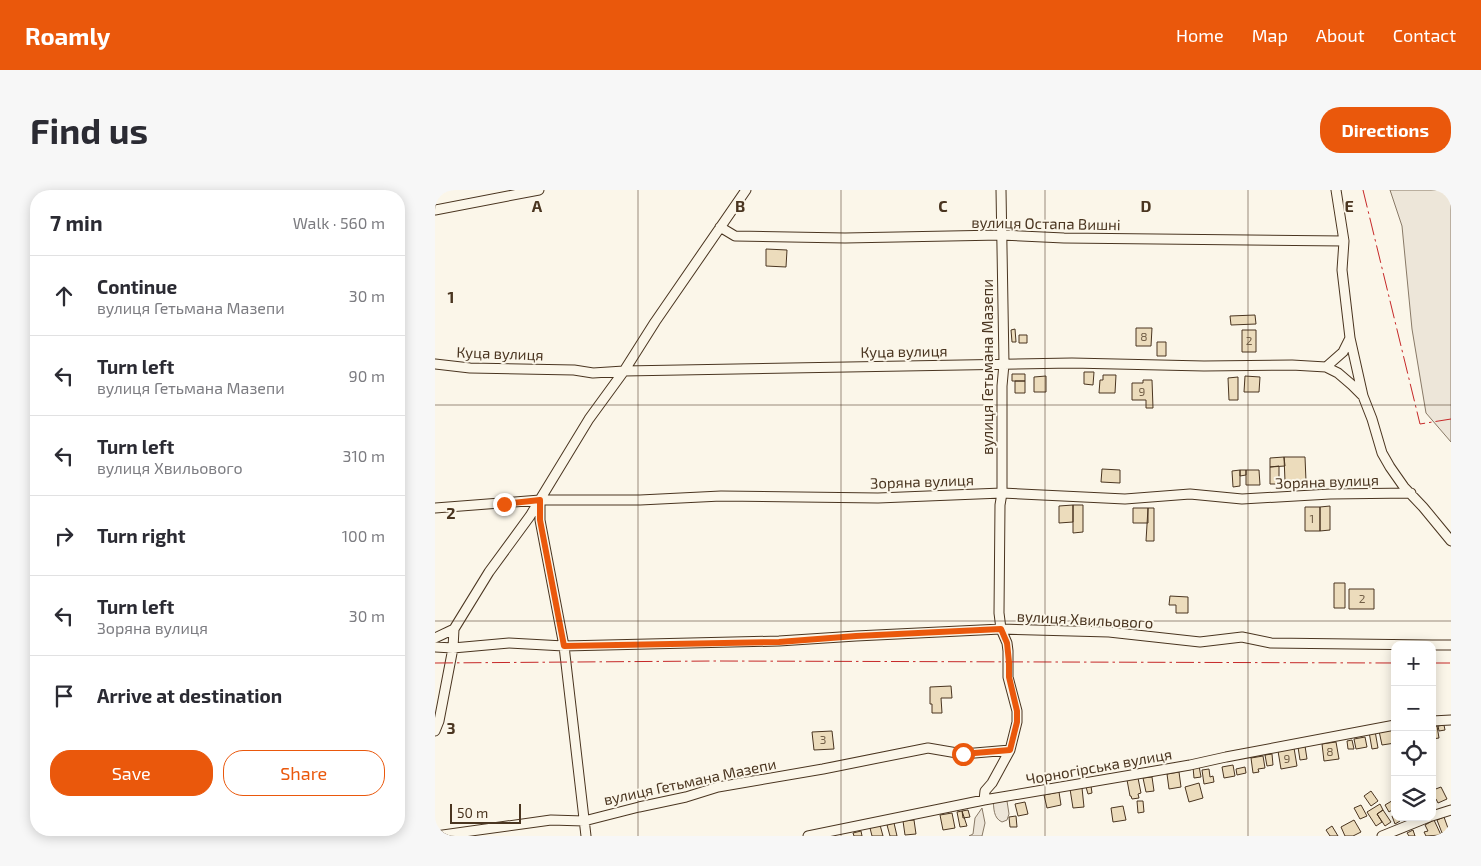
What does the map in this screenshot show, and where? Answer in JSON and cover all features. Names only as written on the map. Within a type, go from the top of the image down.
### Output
[{"type":"street","points":[[435,210],[539,190]]},
{"type":"street","points":[[435,731],[439,721],[453,648],[454,629],[489,572],[530,516],[589,419],[624,371],[655,322],[746,190]]},
{"type":"street","name":"вулиця Гетьмана Мазепи","points":[[984,800],[985,791],[992,783],[1010,750],[1017,722],[1017,711],[1009,677],[1007,643],[1001,629],[999,613],[1002,386],[1004,364],[1001,190]]},
{"type":"street","points":[[1336,190],[1339,220],[1344,241],[1342,270],[1350,338],[1363,396],[1382,453],[1398,478],[1451,541]]},
{"type":"street","name":"вулиця Остапа Вишні","points":[[720,227],[735,236],[845,238],[1001,235],[1064,238],[1344,241]]},
{"type":"street","points":[[1350,338],[1343,352],[1326,367],[1338,373],[1363,396]]},
{"type":"street","name":"Куца вулиця","points":[[435,364],[470,368],[574,370],[593,373],[1072,363],[1326,367]]},
{"type":"street","name":"Зоряна вулиця","points":[[435,508],[540,500],[640,500],[721,496],[878,498],[1002,492],[1125,499],[1191,494],[1242,499],[1331,494],[1411,493]]},
{"type":"street","points":[[540,500],[540,520],[564,646],[586,836]]},
{"type":"street","points":[[435,638],[454,629]]},
{"type":"street","name":"вулиця Хвильового","points":[[435,647],[453,648],[509,643],[564,646],[779,642],[1001,629],[1109,632],[1188,642],[1242,637],[1271,643],[1391,644]]},
{"type":"street","name":"вулиця Хвильового","points":[[1436,645],[1451,645]]},
{"type":"street","points":[[1436,722],[1451,720]]},
{"type":"street","name":"Чорногірська вулиця","points":[[808,836],[984,800],[1190,766],[1391,727]]},
{"type":"street","name":"вулиця Гетьмана Мазепи","points":[[435,836],[551,820],[584,820],[686,797],[718,787],[928,748],[963,754],[1010,750]]},
{"type":"street","points":[[1436,815],[1451,810]]},
{"type":"street","points":[[1382,836],[1421,821]]},
{"type":"shaded area","points":[[1390,190],[1451,190],[1451,442],[1426,413],[1412,329],[1402,226]]},
{"type":"shaded area","points":[[993,799],[1007,801],[1009,814],[1007,820],[1002,822],[997,818]]},
{"type":"shaded area","points":[[982,808],[985,823],[982,836],[969,836],[973,834],[975,818]]},
{"type":"building","points":[[766,249],[787,250],[786,267],[766,266]]},
{"type":"building","points":[[1255,315],[1256,324],[1231,325],[1230,316]]},
{"type":"building","points":[[1136,328],[1152,328],[1151,346],[1136,346]]},
{"type":"building","points":[[1015,329],[1016,342],[1012,342],[1011,330]]},
{"type":"building","points":[[1242,330],[1256,330],[1256,352],[1242,352]]},
{"type":"building","points":[[1019,335],[1027,335],[1027,343],[1019,343]]},
{"type":"building","points":[[1157,342],[1166,342],[1166,356],[1157,356]]},
{"type":"building","points":[[1084,372],[1094,372],[1093,385],[1084,384]]},
{"type":"building","points":[[1012,374],[1025,374],[1025,381],[1012,381]]},
{"type":"building","points":[[1103,375],[1116,375],[1115,393],[1099,393],[1100,380],[1103,380]]},
{"type":"building","points":[[1046,376],[1046,392],[1034,392],[1034,377]]},
{"type":"building","points":[[1245,376],[1260,377],[1259,392],[1244,392]]},
{"type":"building","points":[[1238,377],[1238,400],[1229,400],[1228,378]]},
{"type":"building","points":[[1143,380],[1152,380],[1153,408],[1146,408],[1146,400],[1132,400],[1132,383],[1143,383]]},
{"type":"building","points":[[1015,381],[1025,381],[1025,393],[1015,393]]},
{"type":"building","points":[[1284,457],[1305,457],[1306,481],[1285,481]]},
{"type":"building","points":[[1284,457],[1285,466],[1270,467],[1270,458]]},
{"type":"building","points":[[1279,466],[1279,484],[1270,484],[1270,467]]},
{"type":"building","points":[[1102,469],[1120,470],[1120,483],[1101,482]]},
{"type":"building","points":[[1240,470],[1246,470],[1246,475],[1240,476]]},
{"type":"building","points":[[1240,470],[1240,486],[1233,487],[1232,471]]},
{"type":"building","points":[[1246,470],[1259,470],[1260,485],[1246,485]]},
{"type":"building","points":[[1073,505],[1073,522],[1059,523],[1059,506]]},
{"type":"building","points":[[1073,505],[1083,505],[1083,532],[1073,533]]},
{"type":"building","points":[[1330,506],[1330,530],[1320,531],[1320,507]]},
{"type":"building","points":[[1305,507],[1320,507],[1320,531],[1305,531]]},
{"type":"building","points":[[1133,508],[1148,508],[1148,523],[1133,523]]},
{"type":"building","points":[[1148,508],[1154,508],[1154,541],[1146,541]]},
{"type":"building","points":[[1334,583],[1345,583],[1345,608],[1334,608]]},
{"type":"building","points":[[1349,589],[1374,589],[1374,609],[1349,609]]},
{"type":"building","points":[[1170,596],[1188,597],[1188,613],[1176,613],[1176,605],[1169,605]]},
{"type":"building","points":[[951,686],[952,698],[941,698],[942,713],[932,713],[930,687]]},
{"type":"building","points":[[1444,725],[1445,730],[1439,731],[1438,726]]},
{"type":"building","points":[[1436,726],[1437,726],[1439,738],[1436,738]]},
{"type":"building","points":[[1391,730],[1391,744],[1382,745],[1379,731]]},
{"type":"building","points":[[832,731],[834,749],[814,750],[812,732]]},
{"type":"building","points":[[1375,731],[1378,748],[1372,749],[1369,732]]},
{"type":"building","points":[[1365,737],[1367,747],[1356,749],[1354,739]]},
{"type":"building","points":[[1352,740],[1354,749],[1348,749],[1347,741]]},
{"type":"building","points":[[1336,742],[1339,759],[1324,761],[1322,744]]},
{"type":"building","points":[[1305,746],[1307,759],[1300,760],[1298,747]]},
{"type":"building","points":[[1294,748],[1297,766],[1281,769],[1278,751]]},
{"type":"building","points":[[1272,754],[1273,765],[1267,766],[1265,755]]},
{"type":"building","points":[[1263,756],[1265,768],[1258,769],[1259,772],[1253,773],[1251,758]]},
{"type":"building","points":[[1233,765],[1235,776],[1224,778],[1222,767]]},
{"type":"building","points":[[1199,766],[1201,777],[1194,778],[1193,767]]},
{"type":"building","points":[[1245,767],[1246,773],[1237,775],[1236,769]]},
{"type":"building","points":[[1209,769],[1210,777],[1213,776],[1214,782],[1204,784],[1202,770]]},
{"type":"building","points":[[1179,772],[1181,787],[1169,789],[1167,774]]},
{"type":"building","points":[[1152,777],[1154,791],[1146,792],[1143,778]]},
{"type":"building","points":[[1138,778],[1141,793],[1138,794],[1139,798],[1132,799],[1127,780]]},
{"type":"building","points":[[1199,783],[1203,798],[1189,802],[1185,787]]},
{"type":"building","points":[[1091,786],[1092,793],[1088,794],[1086,787]]},
{"type":"building","points":[[1441,787],[1447,799],[1438,803],[1436,789]]},
{"type":"building","points":[[1082,788],[1084,807],[1073,808],[1070,789]]},
{"type":"building","points":[[1371,791],[1378,801],[1371,806],[1364,796]]},
{"type":"building","points":[[1059,792],[1061,805],[1047,808],[1044,795]]},
{"type":"building","points":[[1137,801],[1143,801],[1144,812],[1138,813]]},
{"type":"building","points":[[1391,801],[1391,811],[1389,812],[1385,805]]},
{"type":"building","points":[[1025,802],[1028,814],[1018,816],[1015,804]]},
{"type":"building","points":[[1380,804],[1383,810],[1377,814],[1382,822],[1376,826],[1367,812]]},
{"type":"building","points":[[1361,805],[1367,816],[1360,819],[1354,808]]},
{"type":"building","points":[[1123,806],[1126,820],[1113,822],[1111,808]]},
{"type":"building","points":[[968,810],[970,817],[963,818],[962,811]]},
{"type":"building","points":[[1383,810],[1391,822],[1385,826],[1377,814]]},
{"type":"building","points":[[962,811],[967,826],[960,827],[957,812]]},
{"type":"building","points":[[952,813],[955,828],[943,830],[940,815]]},
{"type":"building","points":[[1016,816],[1017,827],[1010,827],[1009,817]]},
{"type":"building","points":[[1444,817],[1449,831],[1442,833],[1437,820]]},
{"type":"building","points":[[914,820],[916,834],[905,835],[903,821]]},
{"type":"building","points":[[1354,820],[1361,832],[1353,836],[1345,836],[1341,827]]},
{"type":"building","points":[[1434,821],[1441,835],[1426,836],[1424,832],[1428,831],[1425,825]]},
{"type":"building","points":[[894,823],[897,836],[890,836],[887,825]]},
{"type":"building","points":[[880,825],[883,836],[872,836],[870,828]]},
{"type":"building","points":[[1332,826],[1338,836],[1330,836],[1326,830]]},
{"type":"building","points":[[1413,830],[1415,836],[1409,836],[1407,833]]},
{"type":"building","points":[[861,831],[862,836],[854,836],[853,833]]},
{"type":"power","points":[[1363,190],[1420,424],[1451,419]]},
{"type":"power","points":[[435,663],[716,661],[1391,663]]},
{"type":"power","points":[[1436,663],[1451,663]]},
{"type":"route","points":[[504,504],[540,500],[540,520],[564,646],[779,642],[1001,629],[1007,643],[1009,677],[1017,711],[1017,722],[1010,750],[963,754]]}]
